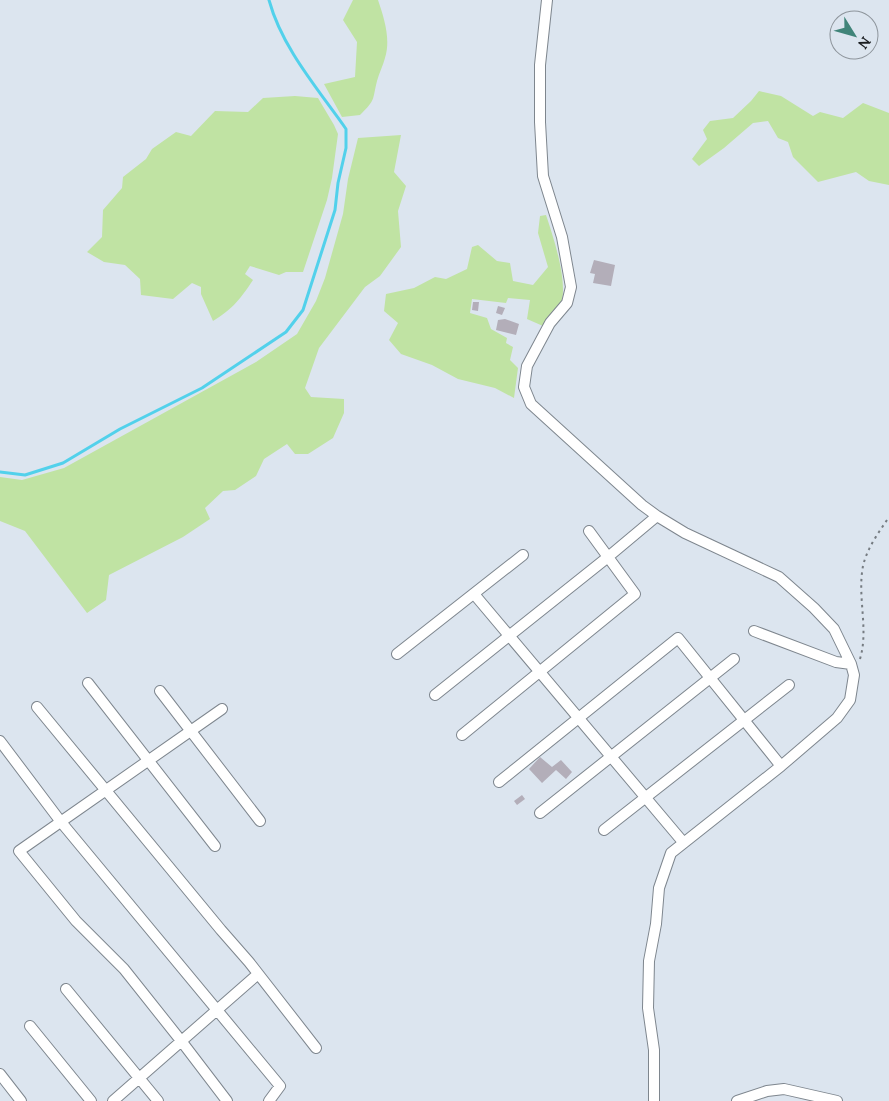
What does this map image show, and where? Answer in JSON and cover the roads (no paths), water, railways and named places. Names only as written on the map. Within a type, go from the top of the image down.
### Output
[{"type":"street","points":[[547,0],[540,65],[540,122],[543,176],[562,237],[571,287],[567,303],[550,323],[526,366],[524,387],[531,404],[657,516],[684,533],[779,577],[814,608],[834,629],[851,664],[854,675],[850,700],[837,718],[781,766],[671,853],[658,888],[656,924],[649,961],[648,1008],[654,1050],[654,1101]]},
{"type":"street","points":[[435,695],[510,637],[657,516]]},
{"type":"street","points":[[462,735],[635,594],[589,531]]},
{"type":"street","points":[[397,654],[523,555]]},
{"type":"street","points":[[474,594],[683,842]]},
{"type":"street","points":[[754,631],[836,662],[851,664]]},
{"type":"street","points":[[499,782],[678,638],[781,766]]},
{"type":"street","points":[[540,814],[734,659]]},
{"type":"street","points":[[88,683],[215,846]]},
{"type":"street","points":[[604,830],[789,685]]},
{"type":"street","points":[[160,691],[260,821]]},
{"type":"street","points":[[37,706],[105,791],[258,974],[316,1048]]},
{"type":"street","points":[[222,709],[19,852],[76,921],[124,969],[226,1101]]},
{"type":"street","points":[[0,741],[61,822],[280,1086],[269,1101]]},
{"type":"street","points":[[113,1101],[258,974]]},
{"type":"street","points":[[66,989],[158,1101]]},
{"type":"street","points":[[30,1026],[92,1101]]},
{"type":"street","points":[[0,1074],[21,1101]]},
{"type":"street","points":[[737,1101],[784,1089],[837,1101]]},
{"type":"waterway","points":[[0,472],[25,475],[63,463],[120,429],[202,388],[286,332],[303,310],[335,210],[338,183],[346,148],[346,129],[302,68],[283,35],[269,0]]}]
